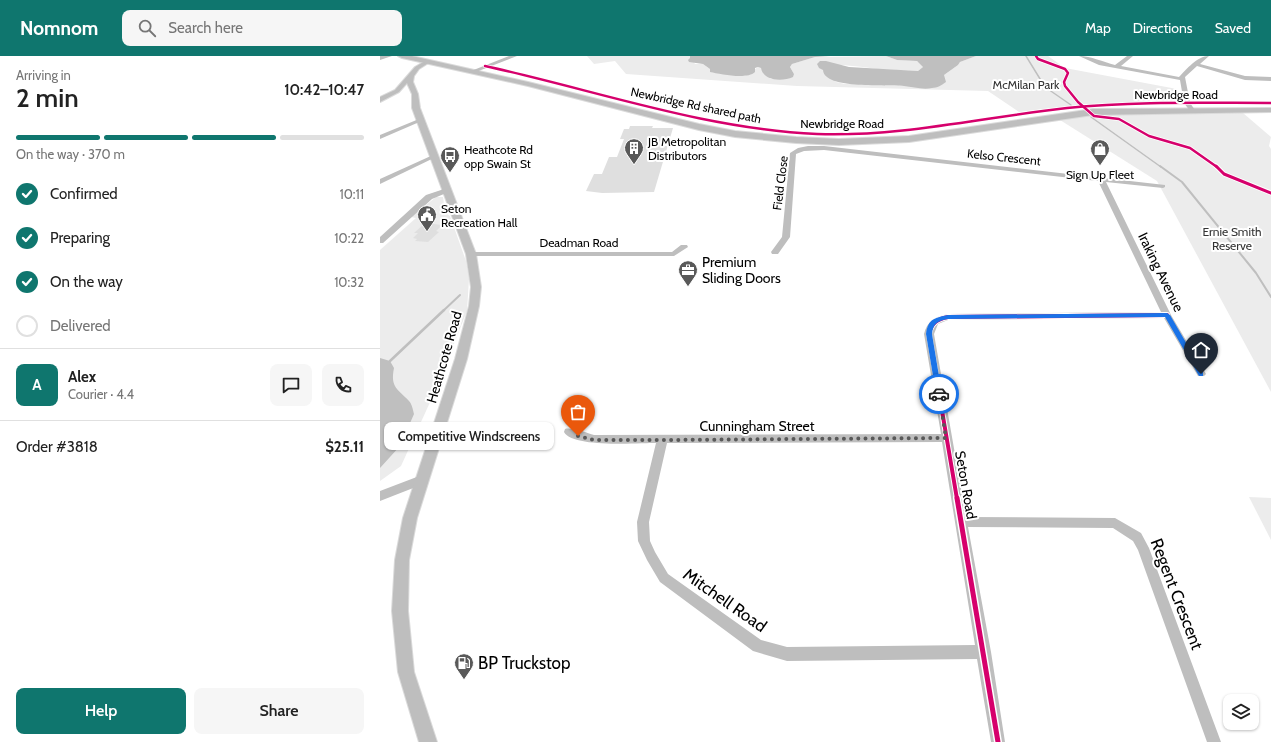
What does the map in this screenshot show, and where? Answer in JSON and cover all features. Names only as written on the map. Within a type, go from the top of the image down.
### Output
[{"type":"highway","name":"Newbridge Road","points":[[402,56],[476,70],[729,128],[786,135],[858,139],[928,136],[1090,110],[1271,106]]},
{"type":"highway","name":"Newbridge Road","points":[[1190,108],[1271,110]]},
{"type":"main road","points":[[380,99],[401,93],[417,68],[427,60]]},
{"type":"main road","points":[[401,93],[408,70],[427,60]]},
{"type":"main road","name":"Heathcote Road","points":[[411,76],[410,82],[401,93],[421,120],[435,156],[471,254],[476,287],[473,313],[461,359],[410,518],[402,560],[400,611],[406,672],[428,742]]},
{"type":"street","points":[[380,58],[389,56]]},
{"type":"street","points":[[476,70],[514,56]]},
{"type":"street","points":[[1082,56],[1099,63],[1182,79]]},
{"type":"street","points":[[1117,66],[1130,56]]},
{"type":"street","points":[[1190,108],[1182,79],[1185,73],[1206,56]]},
{"type":"street","points":[[1195,64],[1245,78],[1271,80]]},
{"type":"street","points":[[380,137],[421,120]]},
{"type":"street","points":[[857,151],[858,139]]},
{"type":"street","name":"Field Close","points":[[775,252],[786,237],[793,154],[797,150],[805,148],[857,151]]},
{"type":"street","name":"Kelso Crescent","points":[[857,151],[1163,186]]},
{"type":"street","points":[[380,182],[435,156]]},
{"type":"street","name":"Iraking Avenue","points":[[1100,179],[1167,315],[1201,374]]},
{"type":"street","points":[[380,241],[429,198],[447,191]]},
{"type":"street","points":[[380,236],[388,234]]},
{"type":"street","name":"Deadman Road","points":[[471,254],[674,254],[684,247]]},
{"type":"street","name":"Seton Road","points":[[998,742],[984,652],[929,334],[930,326],[936,319],[948,317],[1167,315]]},
{"type":"street","name":"Cunningham Street","points":[[569,432],[594,440],[946,438]]},
{"type":"street","name":"Mitchell Road","points":[[662,440],[643,522],[644,542],[664,578],[758,646],[787,654],[984,652]]},
{"type":"street","points":[[380,496],[422,480]]},
{"type":"street","name":"Regent Crescent","points":[[961,522],[1114,523],[1137,537],[1146,556],[1214,742]]},
{"type":"green space","name":"McMilan Park","points":[[587,56],[690,56],[695,64],[703,64],[710,69],[710,72],[745,76],[758,67],[761,68],[763,73],[771,79],[794,74],[790,67],[792,64],[815,57],[886,56],[897,60],[917,61],[923,67],[918,71],[877,69],[842,65],[824,70],[836,82],[845,84],[902,85],[931,88],[941,85],[944,75],[960,62],[976,56],[1048,56],[1065,68],[1177,89],[1178,102],[1089,104],[1019,112],[988,91],[797,86],[626,74],[615,61],[594,64]]},
{"type":"green space","name":"Ernie Smith Reserve","points":[[1243,113],[1271,137],[1269,146],[1271,149],[1271,392],[1157,181],[1060,120],[1099,114]]},
{"type":"green space","points":[[436,197],[443,197],[445,212],[450,216],[466,261],[469,279],[467,311],[436,389],[401,466],[380,481],[380,250],[416,218],[411,217]]},
{"type":"green space","points":[[1249,497],[1271,498],[1271,540]]},
{"type":"shaded area","points":[[690,56],[830,56],[815,57],[792,64],[790,67],[794,74],[793,77],[779,80],[765,76],[761,68],[758,67],[755,68],[755,72],[746,76],[733,76],[710,72],[710,69],[703,64],[689,62],[688,60]]},
{"type":"shaded area","points":[[886,56],[976,56],[960,62],[944,75],[946,82],[938,87],[929,89],[904,86],[858,85],[834,81],[826,76],[817,64],[820,61],[826,61],[849,67],[918,71],[923,67],[917,61],[897,60]]},
{"type":"shaded area","points":[[380,358],[390,361],[394,368],[394,384],[398,391],[410,402],[414,414],[400,446],[380,468]]},
{"type":"building","name":"JB Metropolitan Distributors","points":[[630,126],[673,128],[654,192],[602,193],[586,191],[594,174],[602,174],[609,157],[617,157],[624,139],[620,139],[624,129],[629,129]]},
{"type":"building","name":"Seton Recreation Hall","points":[[425,223],[442,225],[436,231],[439,232],[428,242],[415,241],[417,239],[413,238],[418,233],[414,233]]},
{"type":"waterway","points":[[1026,56],[1045,87],[1071,105]]},
{"type":"waterway","points":[[1091,117],[1161,167]]},
{"type":"waterway","points":[[1160,166],[1182,182],[1256,273],[1271,297]]},
{"type":"waterway","points":[[443,311],[460,295]]},
{"type":"waterway","points":[[390,361],[444,310]]},
{"type":"cycle path","points":[[1036,56],[1038,59],[1065,69],[1068,73],[1064,82],[1065,86],[1078,102],[1094,116],[1119,119],[1149,136],[1190,148],[1215,165],[1224,174],[1271,193]]},
{"type":"cycle path","name":"Newbridge Rd shared path","points":[[485,66],[718,122],[784,132],[817,134],[880,133],[912,130],[1092,105],[1169,102],[1271,103]]},
{"type":"cycle path","points":[[998,742],[929,334],[931,327],[937,320],[948,317],[1167,315]]},
{"type":"way so far","points":[[578,436],[594,440],[946,438],[939,394]]},
{"type":"place","name":"JB Metropolitan Distributors","points":[[634,165]]},
{"type":"place","name":"Sign Up Fleet","points":[[1100,166]]},
{"type":"place","name":"Heathcote Rd opp Swain St","points":[[450,173]]},
{"type":"place","name":"Seton Recreation Hall","points":[[427,232]]},
{"type":"place","name":"Premium Sliding Doors","points":[[688,287]]},
{"type":"place","name":"Competitive Windscreens","points":[[578,436]]},
{"type":"place","name":"BP Truckstop","points":[[464,680]]},
{"type":"route","points":[[939,394],[929,334],[930,326],[936,319],[948,317],[1167,315],[1201,374]]}]
